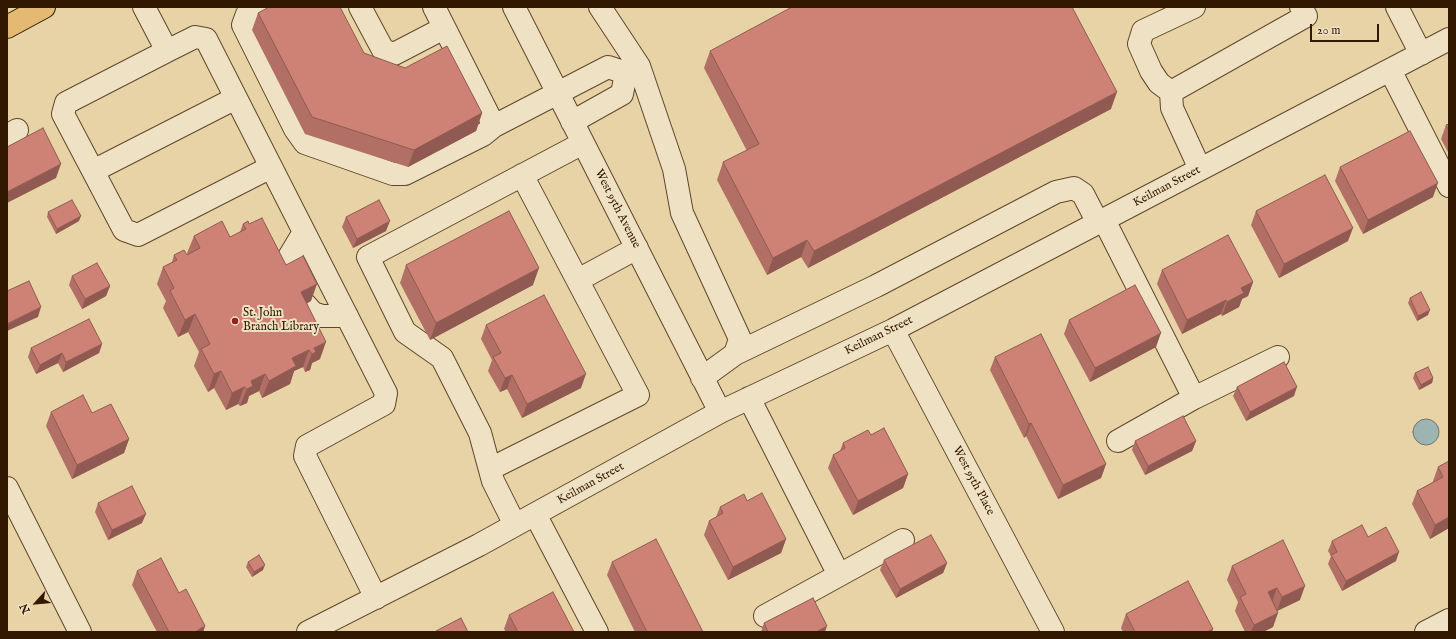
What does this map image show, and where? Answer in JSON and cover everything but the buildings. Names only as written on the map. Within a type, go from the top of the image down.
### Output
[{"type":"highway","points":[[7,27],[44,7]]},
{"type":"street","points":[[144,7],[167,51]]},
{"type":"street","points":[[259,7],[246,14],[243,25],[295,128],[305,143],[393,174],[405,174],[482,135],[494,126],[608,67],[632,69]]},
{"type":"street","points":[[360,7],[383,50],[394,54],[444,28]]},
{"type":"street","points":[[434,7],[494,126]]},
{"type":"street","name":"West 95th Avenue","points":[[514,7],[720,412]]},
{"type":"street","points":[[600,7],[632,69],[674,169],[682,213],[740,339],[735,354]]},
{"type":"street","points":[[1194,7],[1143,31],[1139,44],[1151,71],[1159,83],[1171,92],[1172,108],[1200,169]]},
{"type":"street","points":[[1171,92],[1306,16],[1301,7]]},
{"type":"street","points":[[1397,7],[1421,54]]},
{"type":"street","points":[[271,167],[138,235],[124,230],[63,114],[66,103],[195,37],[206,39],[386,393],[384,404],[307,446],[305,456],[376,598]]},
{"type":"street","name":"Keilman Street","points":[[308,632],[479,545],[720,412],[893,330],[1449,39]]},
{"type":"street","points":[[572,122],[622,94],[632,69]]},
{"type":"street","points":[[1390,70],[1449,186]]},
{"type":"street","points":[[93,171],[236,98]]},
{"type":"street","points":[[515,525],[493,481],[480,433],[442,358],[405,332],[368,257],[583,143]]},
{"type":"street","points":[[490,469],[638,394],[522,175]]},
{"type":"street","points":[[702,378],[735,354],[876,286],[1056,192],[1074,188],[1083,194],[1101,222],[1194,398]]},
{"type":"street","points":[[291,277],[288,267],[289,257],[304,232]]},
{"type":"street","points":[[578,280],[636,248]]},
{"type":"street","points":[[305,304],[313,313],[322,316],[347,316]]},
{"type":"street","name":"West 95th Place","points":[[893,330],[1053,632]]},
{"type":"street","points":[[1118,441],[1194,398],[1278,357]]},
{"type":"street","points":[[749,398],[839,575]]},
{"type":"street","points":[[7,488],[80,632]]},
{"type":"street","points":[[535,514],[597,632]]},
{"type":"street","points":[[765,616],[903,540]]},
{"type":"street","points":[[1426,632],[1449,620]]},
{"type":"water","points":[[1426,419],[1435,423],[1439,432],[1435,441],[1426,445],[1417,441],[1413,432],[1417,423]]},
{"type":"place","name":"St. John Branch Library","points":[[235,321]]}]
